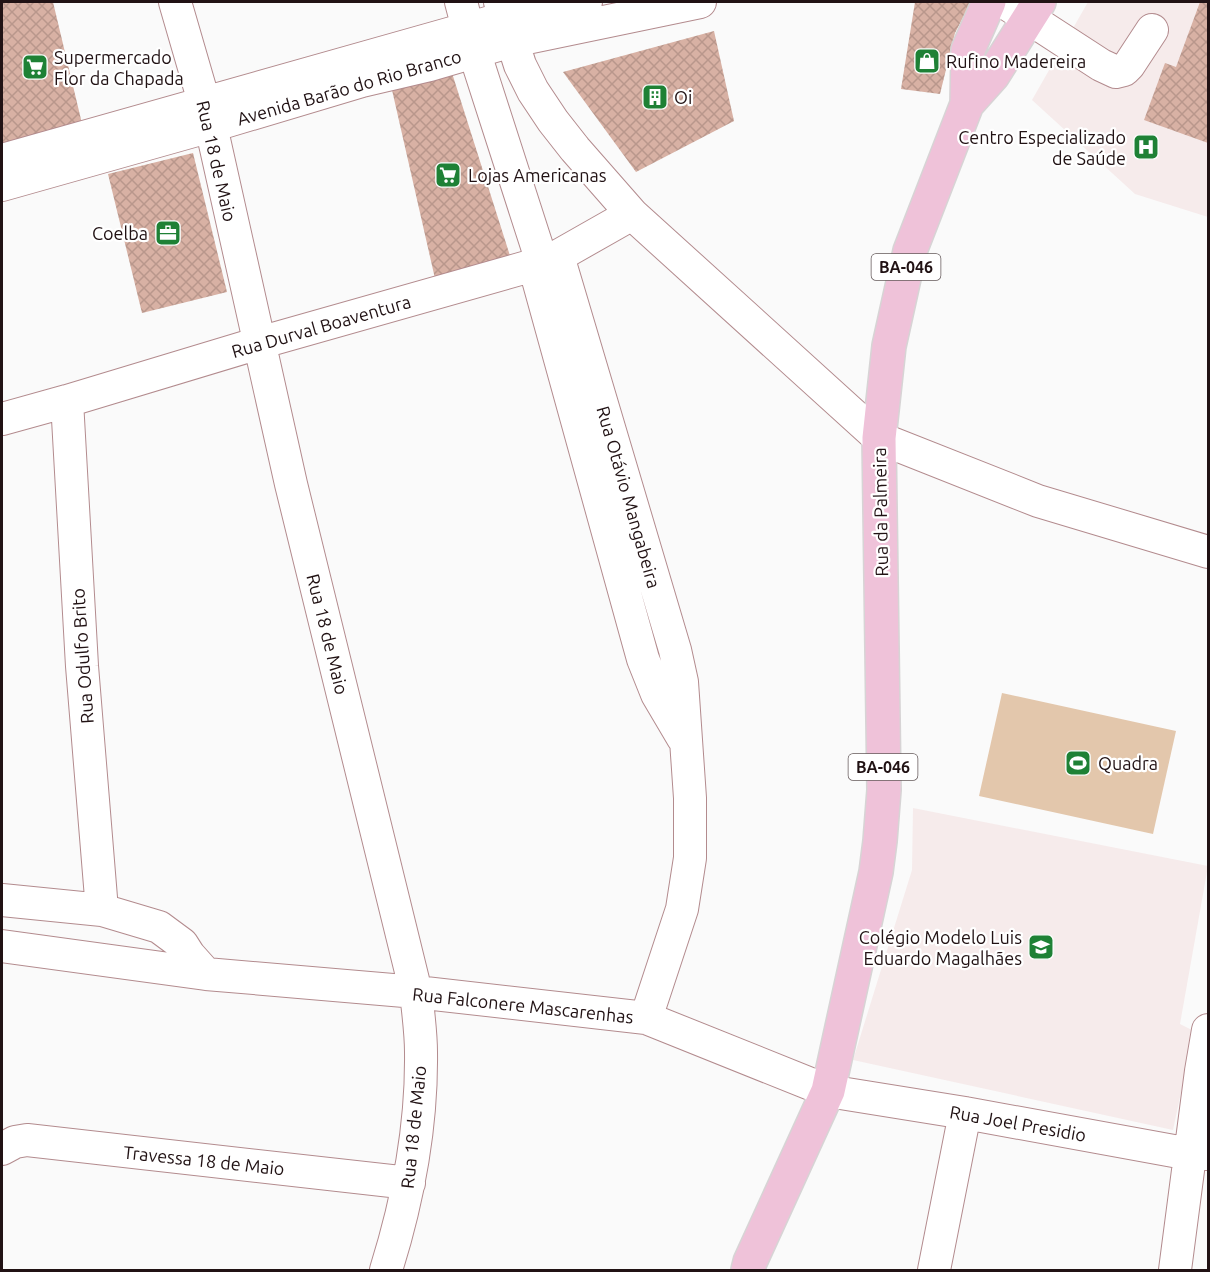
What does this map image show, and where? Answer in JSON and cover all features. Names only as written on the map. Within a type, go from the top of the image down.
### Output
[{"type":"main road","name":"BA-046","points":[[879,438],[889,346],[910,251],[967,104],[968,50],[989,2]]},
{"type":"main road","name":"BA-046","points":[[967,104],[993,75],[1024,7]]},
{"type":"main road","name":"Rua da Palmeira","points":[[828,1091],[876,873],[884,790],[879,438]]},
{"type":"main road","name":"BA-046","points":[[748,1270],[828,1091]]},
{"type":"street","name":"Rua 18 de Maio","points":[[176,2],[207,115],[291,484],[416,992],[421,1051],[420,1094],[409,1183],[386,1270]]},
{"type":"street","name":"Avenida Barão do Rio Branco","points":[[2,185],[468,27],[586,2]]},
{"type":"street","name":"Avenida Barão do Rio Branco","points":[[506,20],[700,2]]},
{"type":"street","points":[[1024,7],[1101,65],[1116,72],[1124,70],[1129,65],[1152,30]]},
{"type":"street","name":"Rua da Palmeira","points":[[506,20],[520,65],[533,91],[575,149],[633,214],[879,438]]},
{"type":"street","points":[[468,27],[533,91]]},
{"type":"street","name":"Rua Otávio Mangabeira","points":[[468,27],[545,261],[602,455],[643,659],[657,694],[685,741],[690,798],[690,858],[682,909],[646,1018]]},
{"type":"street","name":"Avenida Barão do Rio Branco","points":[[2,160],[207,115]]},
{"type":"street","name":"Rua Durval Boaventura","points":[[2,419],[545,261],[633,214]]},
{"type":"street","name":"Rua Odulfo Brito","points":[[67,401],[82,666],[102,910]]},
{"type":"street","points":[[879,438],[1038,501],[1209,552]]},
{"type":"street","points":[[2,900],[102,910],[159,927],[182,944],[206,974]]},
{"type":"street","name":"Rua Falconere Mascarenhas","points":[[2,946],[206,974],[416,992],[646,1018],[828,1091]]},
{"type":"street","points":[[1175,1270],[1199,1154],[1201,1071],[1209,1030]]},
{"type":"street","name":"Rua Joel Presidio","points":[[828,1091],[1199,1154]]},
{"type":"street","points":[[934,1270],[965,1113]]},
{"type":"street","name":"Travessa 18 de Maio","points":[[2,1149],[15,1142],[27,1140],[409,1183]]},
{"type":"shaded area","name":"Centro Especializado de Saúde","points":[[1088,2],[1208,2],[1208,217],[1135,194],[1032,100]]},
{"type":"shaded area","name":"Quadra","points":[[1002,693],[1176,731],[1153,834],[979,796]]},
{"type":"shaded area","name":"Colégio Modelo Luis Eduardo Magalhães","points":[[913,808],[1208,866],[1180,1024],[1194,1031],[1173,1130],[853,1060],[912,870]]},
{"type":"building","name":"Supermercado Flor da Chapada","points":[[2,2],[53,2],[84,132],[2,154]]},
{"type":"building","name":"Rufino Madereira","points":[[915,2],[971,2],[955,33],[940,94],[901,89]]},
{"type":"building","points":[[1200,2],[1208,2],[1208,143],[1144,120],[1165,63],[1176,67]]},
{"type":"building","name":"Oi","points":[[714,31],[734,121],[636,172],[563,72]]},
{"type":"building","name":"Lojas Americanas","points":[[452,73],[511,259],[436,283],[392,90]]},
{"type":"building","name":"Coelba","points":[[193,153],[227,292],[142,313],[108,174]]},
{"type":"place","name":"Rufino Madereira","points":[[927,61]]},
{"type":"place","name":"Supermercado Flor da Chapada","points":[[35,67]]},
{"type":"place","name":"Oi","points":[[655,97]]},
{"type":"place","name":"Centro Especializado de Saúde","points":[[1146,147]]},
{"type":"place","name":"Lojas Americanas","points":[[448,175]]},
{"type":"place","name":"Coelba","points":[[168,233]]},
{"type":"place","name":"Quadra","points":[[1078,763]]},
{"type":"place","name":"Colégio Modelo Luis Eduardo Magalhães","points":[[1041,947]]}]
